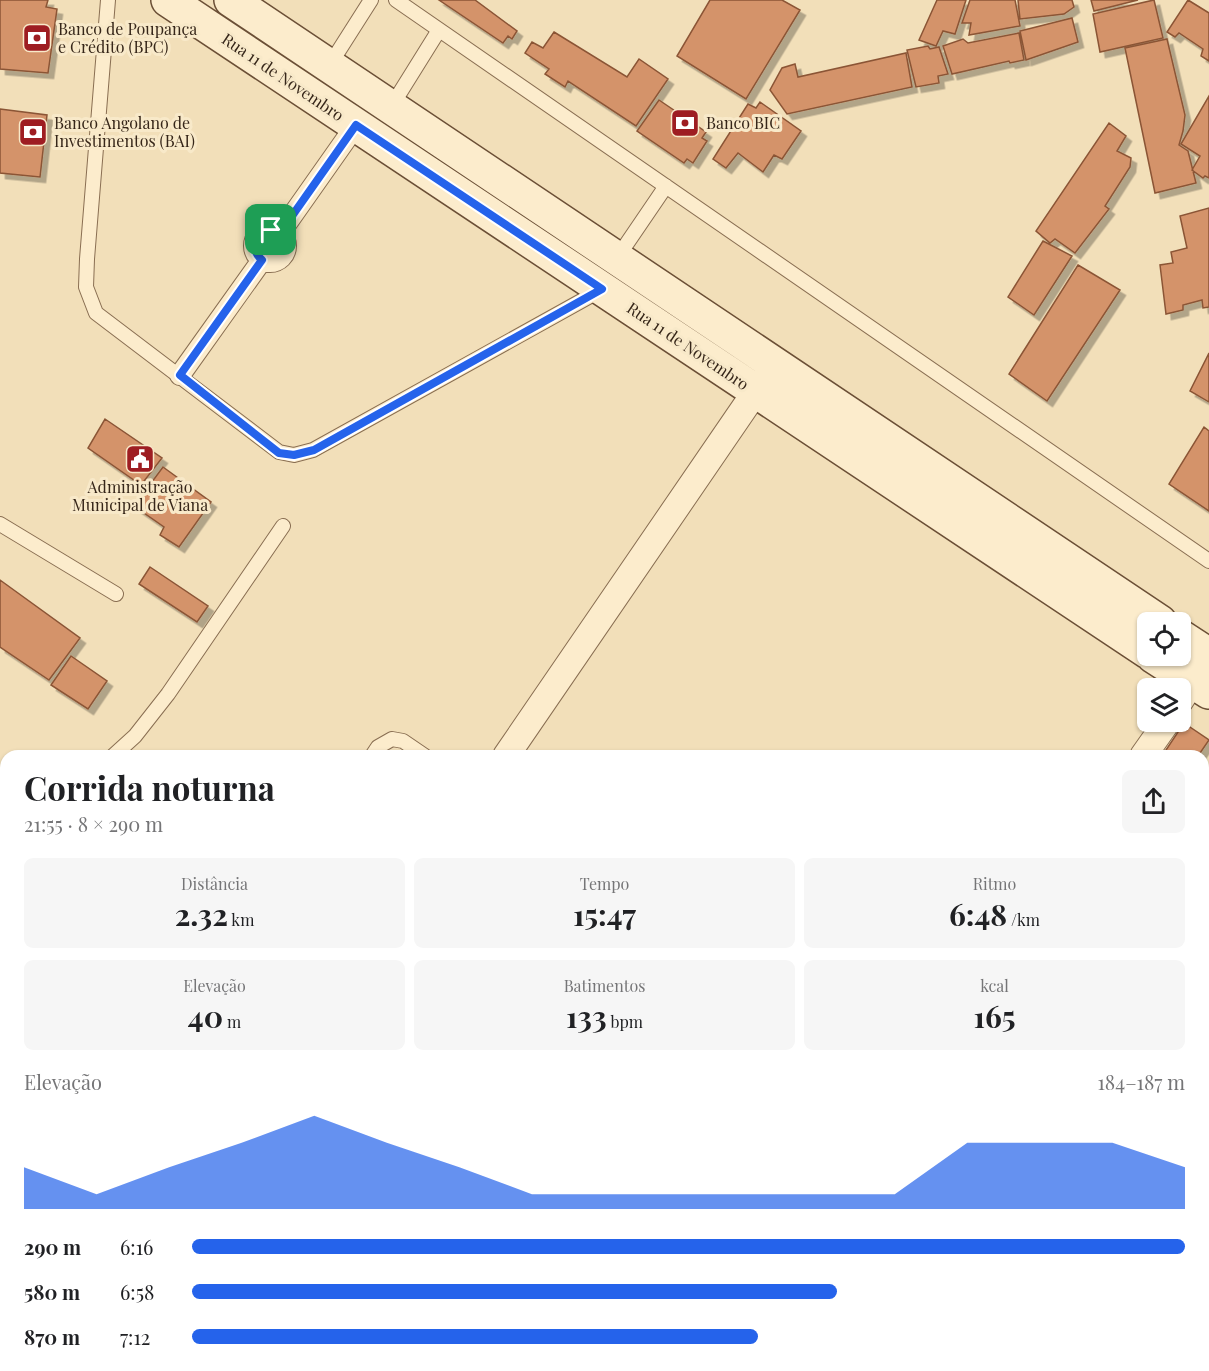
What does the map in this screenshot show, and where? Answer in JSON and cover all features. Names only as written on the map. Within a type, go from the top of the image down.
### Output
[{"type":"main road","name":"Rua 11 de Novembro","points":[[168,0],[1137,645]]},
{"type":"main road","name":"Rua 11 de Novembro","points":[[231,0],[1145,612]]},
{"type":"main road","points":[[1191,654],[1202,673]]},
{"type":"main road","points":[[1182,666],[1202,673]]},
{"type":"street","points":[[180,375],[262,260],[254,247],[260,232],[265,230],[280,233],[356,125]]},
{"type":"street","points":[[510,750],[756,391]]},
{"type":"street","points":[[1147,750],[1160,732]]},
{"type":"lane","points":[[108,0],[86,287],[96,313],[279,453],[294,455],[314,450],[602,289]]},
{"type":"lane","points":[[329,66],[371,0]]},
{"type":"lane","points":[[396,0],[1209,561]]},
{"type":"lane","points":[[391,107],[439,30]]},
{"type":"lane","points":[[617,258],[666,186]]},
{"type":"lane","points":[[0,524],[116,594]]},
{"type":"lane","points":[[119,750],[135,736],[168,694],[283,526]]},
{"type":"lane","points":[[376,750],[392,739],[403,741],[416,750]]},
{"type":"building","points":[[0,0],[48,0],[46,7],[57,9],[48,73],[0,69]]},
{"type":"building","points":[[439,0],[475,0],[517,31],[512,39],[508,36],[503,43]]},
{"type":"building","points":[[710,0],[782,0],[800,10],[746,99],[677,56]]},
{"type":"building","points":[[937,0],[966,0],[955,34],[943,31],[936,46],[919,40]]},
{"type":"building","points":[[970,0],[1015,0],[1020,26],[969,35],[971,23],[962,23]]},
{"type":"building","points":[[1018,0],[1072,0],[1074,7],[1064,14],[1020,19]]},
{"type":"building","points":[[1091,0],[1138,0],[1094,11]]},
{"type":"building","points":[[1154,0],[1163,38],[1100,52],[1093,14]]},
{"type":"building","points":[[1188,0],[1209,13],[1209,61],[1201,56],[1203,49],[1179,33],[1175,37],[1167,32]]},
{"type":"building","points":[[1072,18],[1078,42],[1026,60],[1020,31]]},
{"type":"building","points":[[554,32],[627,77],[639,59],[668,79],[636,126],[568,81],[565,87],[545,74],[549,69],[525,53],[532,42],[543,48]]},
{"type":"building","points":[[1019,33],[1024,60],[1010,63],[1009,61],[952,74],[943,46],[963,39],[968,43]]},
{"type":"building","points":[[1167,39],[1185,115],[1179,145],[1188,151],[1196,183],[1155,193],[1125,48]]},
{"type":"building","points":[[928,46],[930,49],[939,47],[948,74],[938,76],[939,83],[916,87],[907,50]]},
{"type":"building","points":[[906,53],[912,87],[787,114],[770,90],[782,68],[795,64],[798,77]]},
{"type":"building","points":[[1209,96],[1209,178],[1205,176],[1203,178],[1192,170],[1200,156],[1181,144]]},
{"type":"building","points":[[659,100],[706,132],[702,138],[707,141],[693,163],[687,159],[684,163],[637,131]]},
{"type":"building","points":[[760,102],[801,131],[782,159],[774,155],[763,172],[738,153],[726,168],[713,159],[748,104],[756,108]]},
{"type":"building","points":[[0,109],[47,115],[40,177],[0,173]]},
{"type":"building","points":[[1109,123],[1126,136],[1117,151],[1131,158],[1130,167],[1105,206],[1109,209],[1075,253],[1055,239],[1050,243],[1036,231]]},
{"type":"building","points":[[1209,208],[1209,307],[1203,308],[1202,300],[1183,305],[1183,310],[1166,314],[1160,265],[1173,263],[1171,252],[1187,248],[1180,216]]},
{"type":"building","points":[[1043,241],[1072,256],[1034,315],[1008,297]]},
{"type":"building","points":[[1078,265],[1120,290],[1047,401],[1009,374]]},
{"type":"building","points":[[1209,353],[1209,402],[1190,391]]},
{"type":"building","points":[[105,419],[162,458],[141,485],[88,448]]},
{"type":"building","points":[[1204,427],[1209,431],[1209,511],[1169,484]]},
{"type":"building","points":[[163,467],[211,502],[179,547],[160,535],[164,527],[134,506]]},
{"type":"building","points":[[150,567],[208,606],[197,622],[139,584]]},
{"type":"building","points":[[0,580],[80,638],[49,680],[0,647]]},
{"type":"building","points":[[71,656],[107,681],[88,709],[51,685]]},
{"type":"building","points":[[1191,728],[1209,740],[1202,750],[1166,750],[1178,732],[1191,732]]},
{"type":"place","name":"Banco de Poupança e Crédito (BPC)","points":[[37,38]]},
{"type":"place","name":"Banco BIC","points":[[685,123]]},
{"type":"place","name":"Banco Angolano de Investimentos (BAI)","points":[[33,132]]},
{"type":"place","name":"Administração Municipal de Viana","points":[[140,459]]},
{"type":"route","points":[[356,125],[602,289],[314,450],[294,455],[279,453],[180,375],[262,260],[255,252],[255,241],[260,232],[271,230],[280,233],[356,125]]}]
